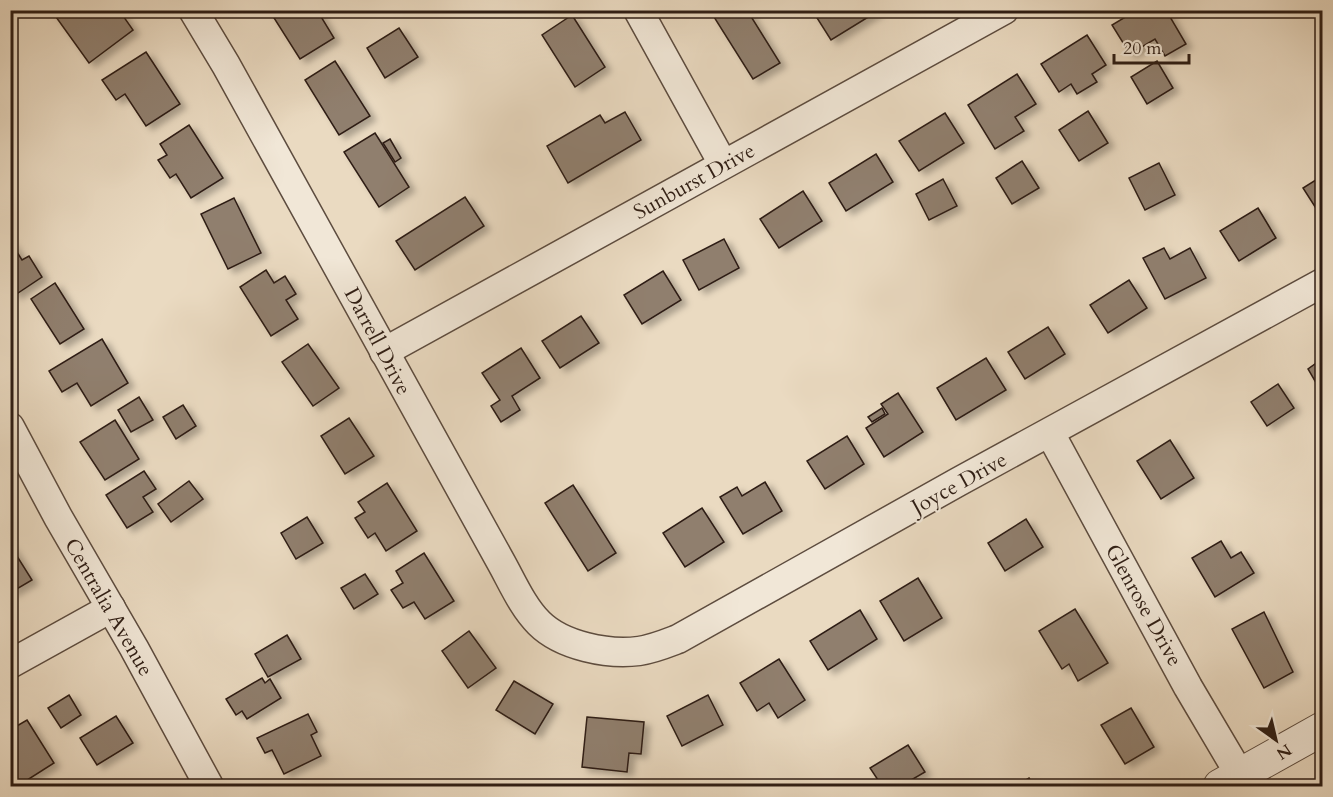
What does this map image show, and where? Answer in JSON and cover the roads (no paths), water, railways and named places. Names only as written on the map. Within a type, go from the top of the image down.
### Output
[{"type":"street","name":"Darrell Drive","points":[[193,10],[226,65],[531,614],[551,633],[586,647]]},
{"type":"street","points":[[638,10],[723,164]]},
{"type":"street","name":"Sunburst Drive","points":[[384,352],[1004,10]]},
{"type":"street","name":"Joyce Drive","points":[[586,647],[636,651],[678,639],[1323,283]]},
{"type":"street","name":"Centralia Avenue","points":[[10,427],[209,786]]},
{"type":"street","name":"Glenrose Drive","points":[[1050,433],[1188,687],[1230,781]]},
{"type":"street","points":[[10,664],[111,608]]},
{"type":"street","points":[[1230,781],[1323,729]]}]
